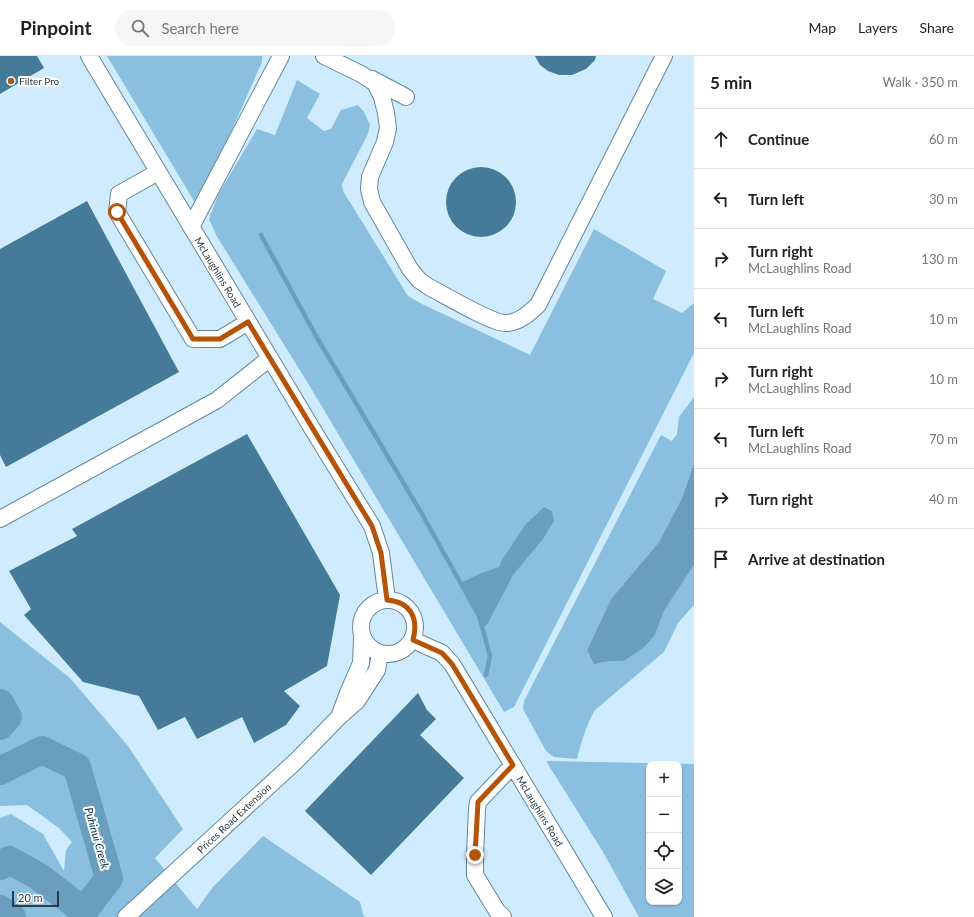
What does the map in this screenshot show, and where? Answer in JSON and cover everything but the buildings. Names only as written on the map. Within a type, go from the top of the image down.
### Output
[{"type":"street","name":"McLaughlins Road","points":[[89,56],[372,526],[381,553],[387,600]]},
{"type":"street","points":[[192,227],[281,56]]},
{"type":"street","points":[[324,56],[406,97]]},
{"type":"street","points":[[361,74],[375,83],[382,97],[388,128],[385,142],[370,177],[372,202],[410,269],[419,280],[429,287],[494,321],[506,323],[518,320],[538,305],[664,56]]},
{"type":"street","points":[[158,172],[119,194],[117,212],[193,339],[220,339],[248,322]]},
{"type":"street","points":[[0,519],[216,400],[270,358]]},
{"type":"street","points":[[387,600],[396,601],[405,605],[411,612],[415,621],[416,630],[413,640],[399,653],[390,655],[380,654],[373,651],[362,638],[360,629],[361,620],[365,612],[374,603],[387,600]]},
{"type":"street","name":"Prices Road Extension","points":[[339,717],[361,663],[362,638]]},
{"type":"street","name":"McLaughlins Road","points":[[413,640],[442,653],[452,664],[604,917]]},
{"type":"street","name":"Prices Road Extension","points":[[126,917],[296,761],[339,717],[357,701],[377,670],[380,654]]},
{"type":"street","points":[[503,917],[497,911],[475,875],[476,808],[478,802],[513,765]]},
{"type":"shaded area","points":[[107,56],[262,56],[262,62],[204,193],[194,201]]},
{"type":"shaded area","points":[[297,80],[320,94],[307,118],[324,131],[331,129],[341,110],[358,105],[364,112],[370,125],[368,134],[342,184],[343,191],[408,296],[420,303],[530,355],[594,229],[666,271],[653,299],[682,313],[694,303],[694,353],[514,707],[504,712],[309,385],[216,235],[209,219],[218,195],[257,129],[275,135]]},
{"type":"shaded area","points":[[694,397],[694,463],[682,498],[659,542],[611,599],[587,650],[594,665],[602,662],[624,661],[655,635],[664,611],[694,565],[694,605],[678,623],[664,652],[595,710],[584,734],[577,759],[554,757],[546,751],[523,709],[524,701],[661,435],[672,441],[677,434],[679,417]]},
{"type":"shaded area","points":[[694,463],[694,565],[664,611],[655,635],[644,647],[624,661],[602,662],[594,665],[587,650],[611,599],[659,542],[682,498]]},
{"type":"shaded area","points":[[544,507],[552,511],[554,521],[543,539],[513,575],[488,623],[483,628],[479,616],[461,583],[479,574],[499,567],[526,524]]},
{"type":"shaded area","points":[[0,622],[70,678],[128,746],[183,829],[155,858],[197,909],[213,887],[263,836],[360,902],[364,917],[0,917],[0,818],[11,814],[43,834],[64,871],[66,850],[72,842],[59,828],[27,805],[0,806]]},
{"type":"shaded area","points":[[546,761],[646,763],[646,905],[682,905],[682,764],[694,764],[694,917],[639,917],[603,852]]},
{"type":"waterway","points":[[261,235],[316,336],[422,514],[479,616],[490,656],[486,675]]},
{"type":"waterway","name":"Puhinui Creek","points":[[0,703],[8,717],[0,726]]},
{"type":"waterway","name":"Puhinui Creek","points":[[0,771],[42,750],[77,767],[109,878],[84,911],[38,876],[9,860],[0,866]]},
{"type":"waterway","name":"Puhinui Creek","points":[[0,909],[12,917]]},
{"type":"place","name":"Filter Pro","points":[[11,81]]},
{"type":"route","points":[[117,212],[193,339],[220,339],[248,322],[372,526],[381,553],[387,600],[396,601],[405,605],[411,612],[415,621],[416,630],[413,640],[442,653],[452,664],[513,765],[478,802],[476,808],[475,855]]}]
